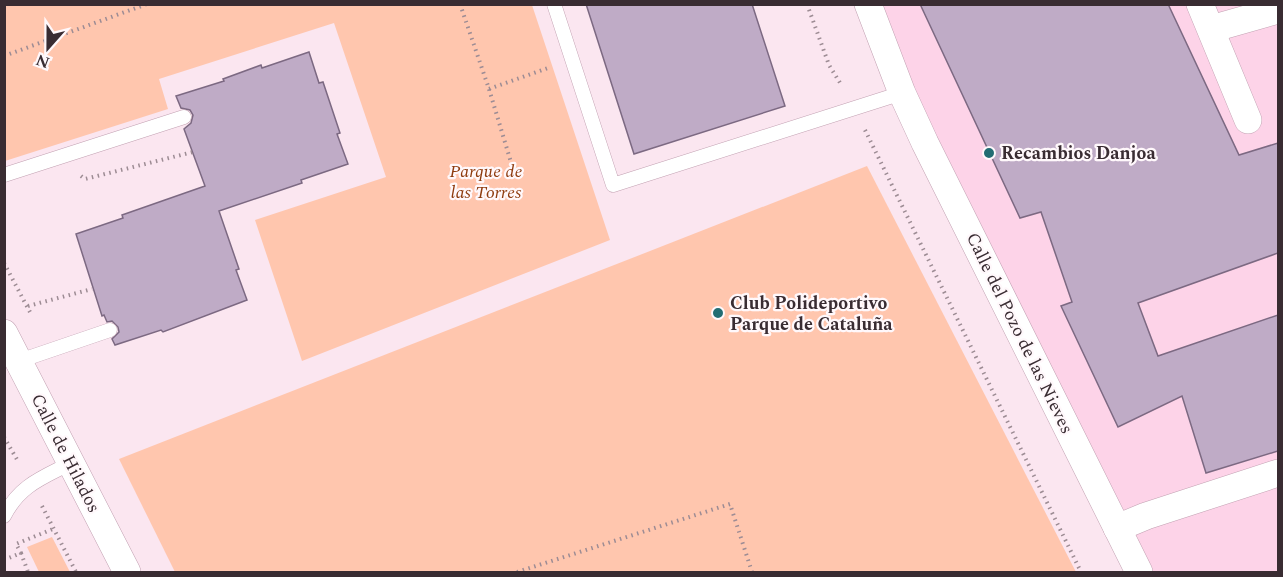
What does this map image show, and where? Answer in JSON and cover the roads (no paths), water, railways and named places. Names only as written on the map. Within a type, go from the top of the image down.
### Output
[{"type":"street","name":"Calle del Pozo de las Nieves","points":[[868,4],[902,93],[925,143],[1139,573]]},
{"type":"street","points":[[1200,4],[1248,120]]},
{"type":"street","points":[[1211,29],[1278,10]]},
{"type":"street","name":"Calle de Hilados","points":[[4,333],[127,573]]},
{"type":"street","points":[[1117,528],[1146,516],[1278,472]]},
{"type":"lane","points":[[554,4],[613,185],[902,93]]},
{"type":"lane","points":[[4,175],[184,117]]},
{"type":"lane","points":[[19,361],[110,330]]},
{"type":"lane","points":[[4,516],[12,502],[30,483],[71,463]]},
{"type":"place","name":"Recambios Danjoa","points":[[989,153]]},
{"type":"place","name":"Club Polideportivo Parque de Cataluña","points":[[718,313]]},
{"type":"park label","name":"Parque de las Torres","points":[[486,181]]}]
